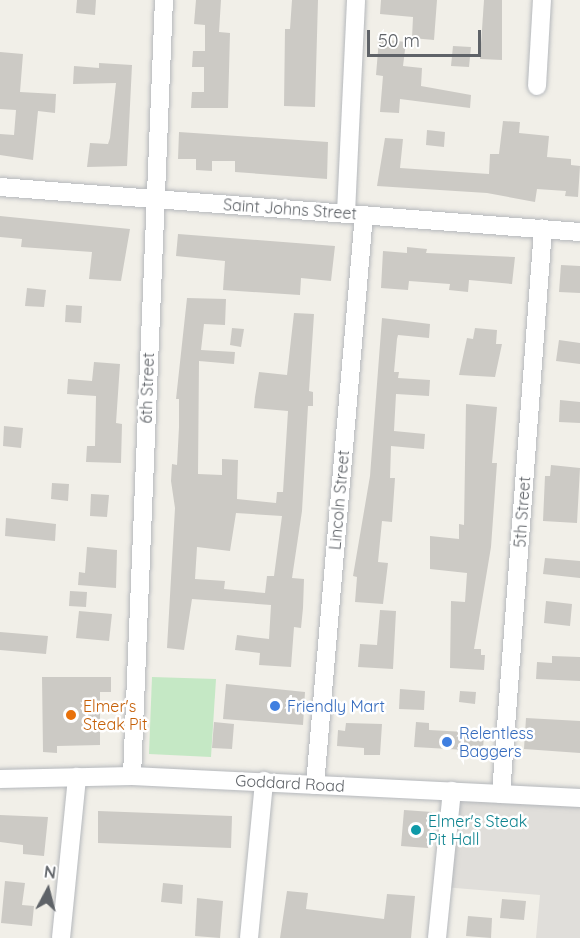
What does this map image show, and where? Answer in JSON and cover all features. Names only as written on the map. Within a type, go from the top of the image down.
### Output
[{"type":"street","name":"6th Street","points":[[132,776],[164,0]]},
{"type":"street","name":"Lincoln Street","points":[[315,784],[355,214],[356,0]]},
{"type":"street","points":[[537,86],[542,0]]},
{"type":"street","name":"Saint Johns Street","points":[[0,187],[580,232]]},
{"type":"street","name":"5th Street","points":[[501,794],[543,230]]},
{"type":"street","name":"Goddard Road","points":[[0,778],[132,776],[580,798]]},
{"type":"street","points":[[61,938],[77,777]]},
{"type":"street","points":[[249,938],[264,781]]},
{"type":"street","points":[[437,938],[452,791]]},
{"type":"shaded area","points":[[452,791],[580,798],[580,938],[536,938],[540,895],[443,887]]},
{"type":"green space","points":[[152,677],[216,679],[211,757],[149,754]]},
{"type":"building","points":[[77,0],[96,0],[95,15],[76,13]]},
{"type":"building","points":[[196,0],[221,0],[219,32],[230,33],[228,108],[191,108],[192,92],[204,92],[204,67],[192,67],[193,51],[205,51],[205,25],[194,24]]},
{"type":"building","points":[[292,0],[318,0],[315,107],[284,106],[285,29],[290,29]]},
{"type":"building","points":[[381,0],[437,0],[434,40],[412,38],[413,17],[380,14]]},
{"type":"building","points":[[484,0],[502,0],[502,60],[480,59]]},
{"type":"building","points":[[379,39],[406,42],[403,66],[422,68],[421,86],[471,95],[470,108],[400,99],[399,113],[380,112],[383,76],[376,75]]},
{"type":"building","points":[[453,46],[471,47],[469,67],[451,66]]},
{"type":"building","points":[[0,52],[23,54],[20,92],[56,94],[55,113],[38,111],[33,160],[0,155],[0,134],[14,135],[16,110],[0,109]]},
{"type":"building","points":[[99,63],[132,65],[127,166],[87,167],[90,143],[108,144],[116,83],[73,84],[74,66],[99,68]]},
{"type":"building","points":[[503,121],[520,122],[519,133],[549,136],[547,157],[571,159],[571,165],[580,166],[578,197],[565,196],[566,191],[537,189],[535,202],[487,193],[377,186],[385,138],[403,139],[400,168],[489,174],[490,154],[499,154]]},
{"type":"building","points":[[427,130],[445,132],[444,147],[426,145]]},
{"type":"building","points":[[179,132],[328,142],[327,179],[235,172],[235,161],[212,161],[212,171],[196,170],[196,159],[178,159]]},
{"type":"building","points":[[0,216],[130,229],[121,281],[89,279],[92,252],[21,247],[22,239],[0,237]]},
{"type":"building","points":[[178,234],[335,246],[331,281],[301,278],[300,295],[223,290],[225,261],[176,256]]},
{"type":"building","points":[[407,247],[427,249],[426,253],[515,257],[512,284],[469,280],[468,292],[449,290],[450,284],[409,281],[408,290],[381,288],[383,251],[407,253]]},
{"type":"building","points":[[561,265],[580,266],[580,293],[559,292]]},
{"type":"building","points":[[27,288],[46,290],[44,307],[25,306]]},
{"type":"building","points":[[187,298],[226,299],[225,325],[204,324],[201,350],[235,352],[234,364],[199,361],[198,474],[222,475],[222,459],[238,460],[237,499],[276,503],[277,492],[283,492],[288,411],[254,408],[259,372],[287,375],[294,313],[314,314],[309,391],[313,392],[313,406],[308,406],[302,511],[292,578],[304,579],[303,608],[301,628],[294,627],[291,667],[259,665],[260,653],[235,650],[237,635],[269,639],[271,605],[192,599],[184,650],[167,648],[175,508],[171,481],[172,464],[177,465],[179,427],[179,399],[176,399]],"holes":[[[236,513],[282,516],[274,576],[267,576],[265,593],[224,589],[225,581],[195,579],[197,547],[230,551]]]},
{"type":"building","points":[[66,305],[82,306],[81,323],[65,322]]},
{"type":"building","points":[[382,318],[430,324],[429,338],[398,335],[397,339],[394,372],[399,372],[398,378],[430,380],[429,396],[396,394],[394,431],[425,434],[424,449],[391,446],[390,478],[395,478],[392,522],[382,521],[378,562],[388,563],[383,604],[355,602],[357,577],[353,576],[370,476]]},
{"type":"building","points":[[232,328],[244,329],[241,347],[230,345]]},
{"type":"building","points":[[475,328],[497,330],[496,344],[502,344],[495,377],[459,375],[467,338],[473,339]]},
{"type":"building","points":[[559,340],[580,343],[580,364],[556,361]]},
{"type":"building","points":[[94,362],[120,364],[116,423],[122,424],[121,463],[86,462],[87,446],[95,446],[96,396],[67,394],[68,379],[92,381]]},
{"type":"building","points":[[560,400],[580,402],[580,423],[559,422]]},
{"type":"building","points":[[466,404],[497,407],[492,463],[497,463],[491,547],[474,649],[481,649],[481,655],[485,655],[484,670],[450,668],[451,601],[465,602],[467,573],[430,569],[430,536],[459,539],[459,524],[464,525]]},
{"type":"building","points":[[4,426],[23,428],[21,448],[3,446]]},
{"type":"building","points":[[551,465],[580,468],[577,523],[543,521],[545,476],[550,476]]},
{"type":"building","points":[[52,483],[69,484],[68,501],[51,499]]},
{"type":"building","points":[[91,494],[109,495],[107,517],[90,516]]},
{"type":"building","points":[[6,518],[56,524],[55,541],[5,536]]},
{"type":"building","points":[[87,547],[117,550],[116,588],[78,585],[79,572],[85,573]]},
{"type":"building","points":[[545,558],[580,561],[580,578],[543,574]]},
{"type":"building","points":[[70,591],[87,592],[86,607],[69,606]]},
{"type":"building","points":[[546,601],[572,604],[570,626],[544,623]]},
{"type":"building","points":[[380,610],[396,611],[393,669],[358,667],[360,644],[377,645]]},
{"type":"building","points":[[79,611],[112,614],[109,641],[76,638]]},
{"type":"building","points":[[0,632],[48,636],[46,654],[0,650]]},
{"type":"building","points":[[552,656],[580,657],[580,681],[536,679],[537,662],[552,663]]},
{"type":"building","name":"Elmer's Steak Pit","points":[[42,677],[111,677],[111,692],[100,692],[100,745],[57,746],[57,753],[43,752]]},
{"type":"building","name":"Friendly Mart","points":[[226,684],[305,692],[303,725],[223,719]]},
{"type":"building","points":[[400,689],[425,691],[424,710],[399,709]]},
{"type":"building","points":[[460,691],[476,692],[475,704],[459,702]]},
{"type":"building","points":[[526,718],[580,721],[580,753],[524,749]]},
{"type":"building","points":[[214,722],[234,724],[232,749],[212,748]]},
{"type":"building","points":[[416,722],[429,723],[429,730],[484,733],[483,751],[414,747]]},
{"type":"building","points":[[346,723],[382,724],[380,755],[364,755],[364,748],[337,746],[338,730],[345,731]]},
{"type":"building","name":"Elmer's Steak Pit Hall","points":[[404,810],[432,812],[428,848],[401,846]]},
{"type":"building","points":[[98,811],[232,816],[231,848],[98,843]]},
{"type":"building","points":[[0,815],[48,817],[44,856],[23,854],[23,845],[0,842]]},
{"type":"building","points":[[5,881],[25,883],[22,905],[34,906],[32,926],[1,923]]},
{"type":"building","points":[[163,883],[183,885],[182,904],[161,902]]},
{"type":"building","points":[[287,891],[308,893],[306,909],[384,919],[387,894],[415,896],[411,938],[280,938]]},
{"type":"building","points":[[197,898],[223,901],[220,938],[195,936]]},
{"type":"building","points":[[502,899],[526,901],[524,920],[500,918]]},
{"type":"building","points":[[468,916],[492,918],[491,938],[466,936]]},
{"type":"place","name":"Friendly Mart","points":[[275,706]]},
{"type":"place","name":"Elmer's Steak Pit","points":[[71,715]]},
{"type":"place","name":"Relentless Baggers","points":[[447,742]]},
{"type":"place","name":"Elmer's Steak Pit Hall","points":[[416,830]]}]
